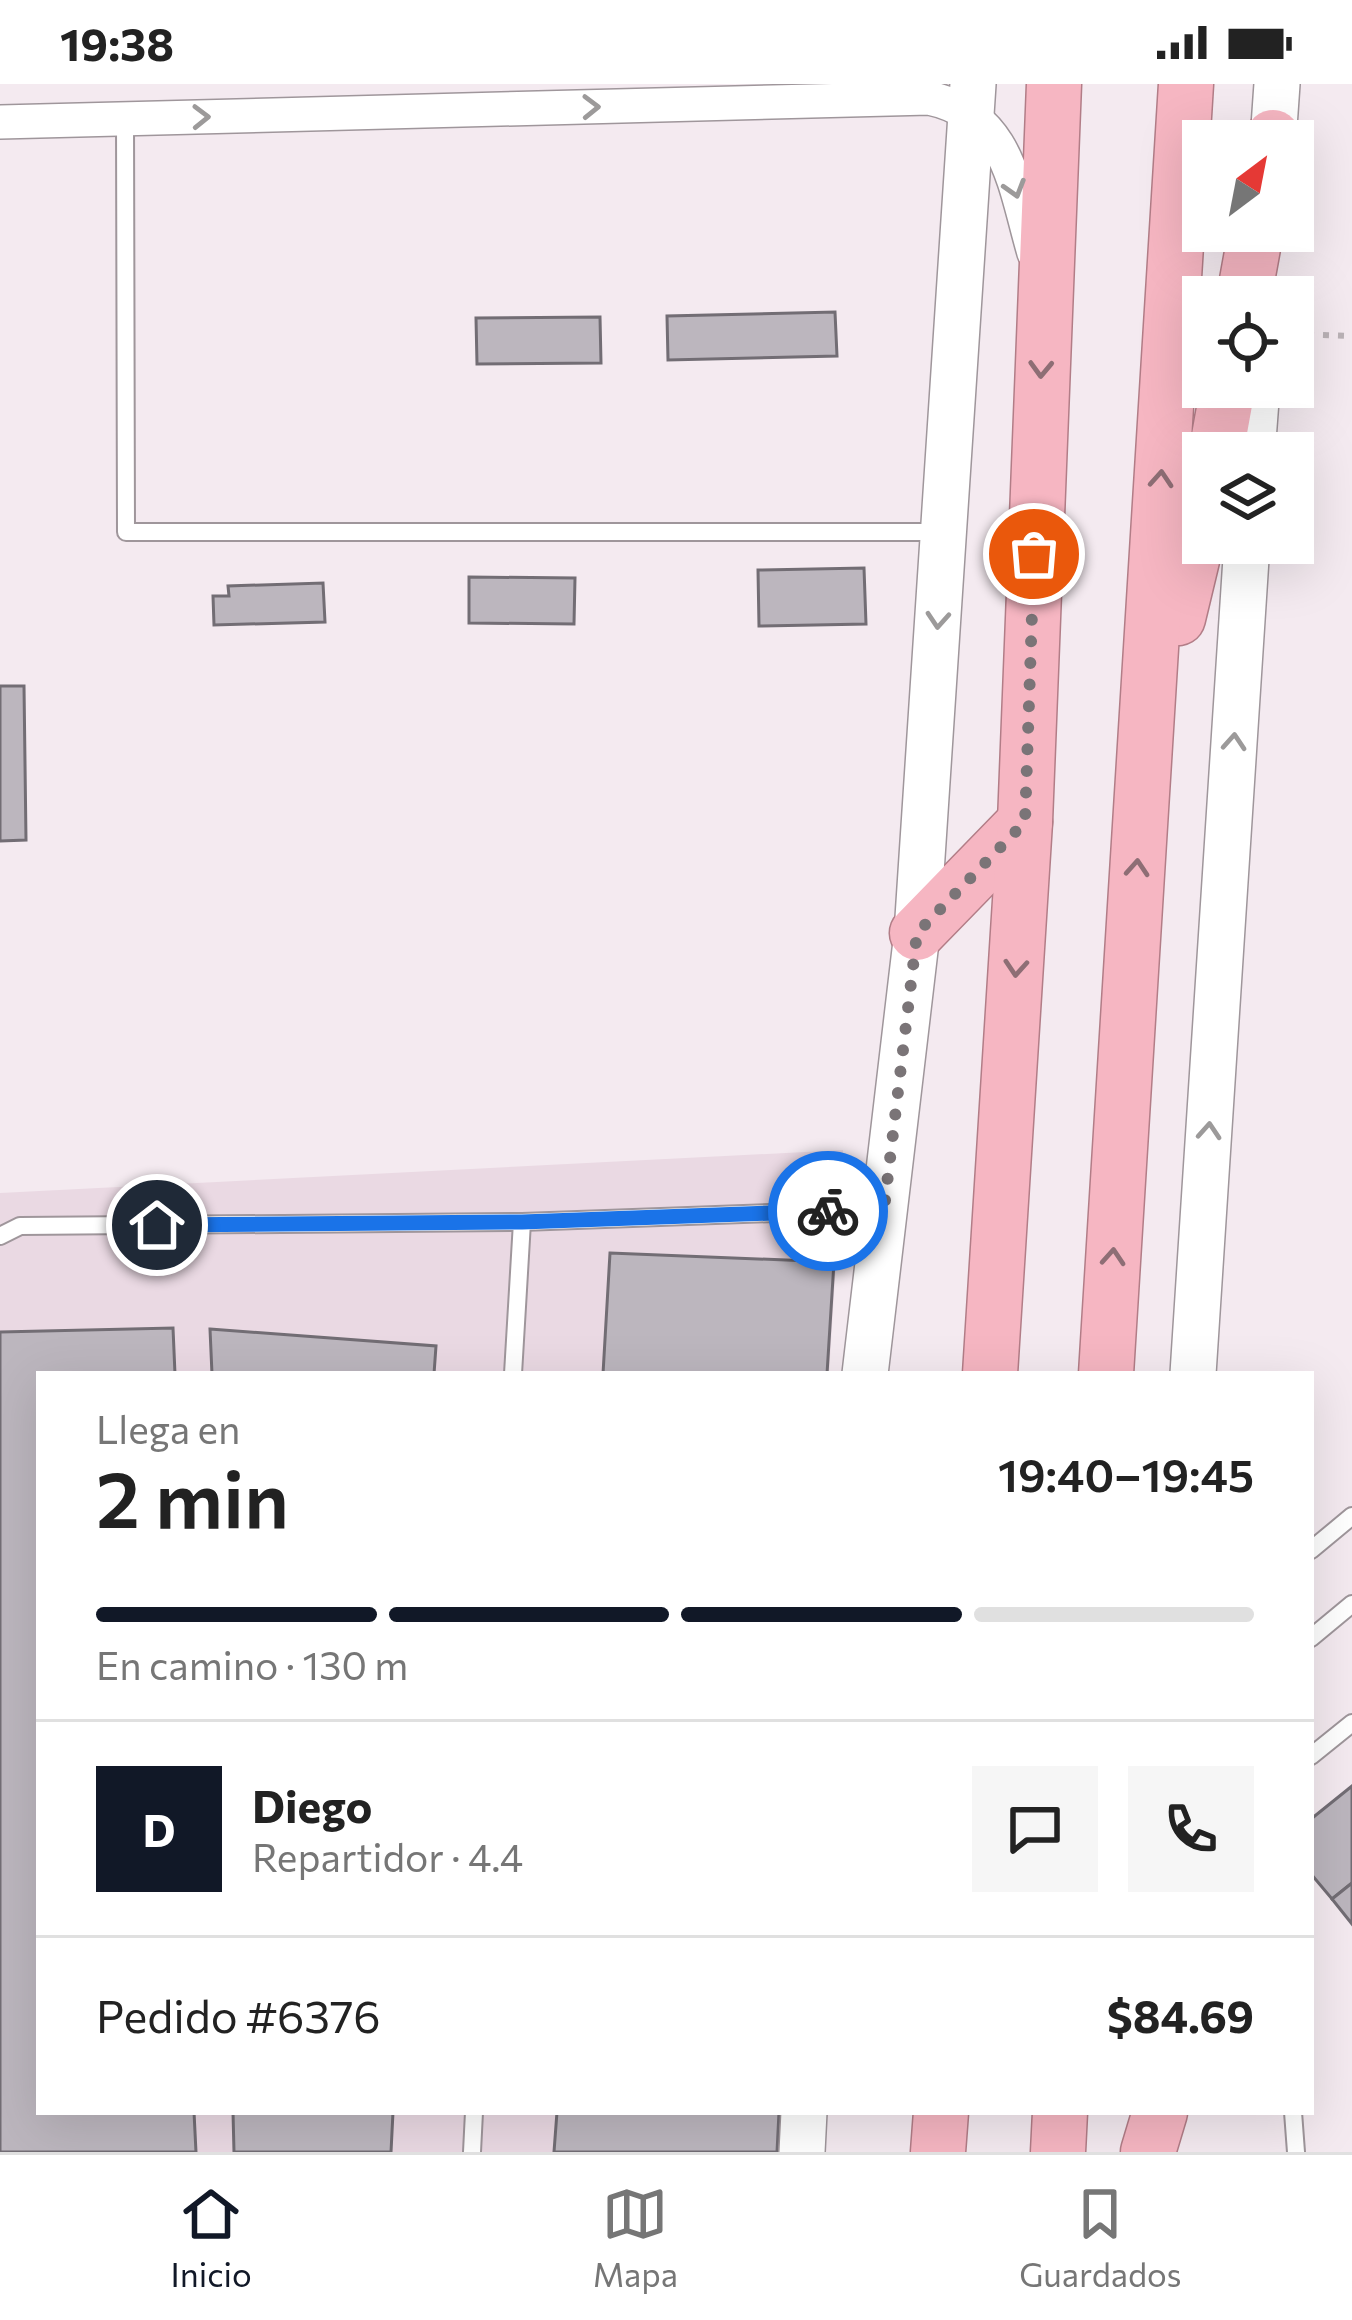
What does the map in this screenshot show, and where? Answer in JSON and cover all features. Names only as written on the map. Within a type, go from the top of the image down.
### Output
[{"type":"highway","points":[[990,1371],[1025,822],[1054,84]]},
{"type":"highway","points":[[1106,1371],[1186,84]]},
{"type":"highway","points":[[1144,754],[1191,564]]},
{"type":"highway","points":[[917,933],[1025,822]]},
{"type":"highway","points":[[938,2152],[941,2115]]},
{"type":"highway","points":[[1058,2152],[1060,2115]]},
{"type":"highway","points":[[1148,2152],[1160,2115]]},
{"type":"main road","points":[[865,1371],[917,933],[972,97]]},
{"type":"main road","points":[[1193,1371],[1245,564]]},
{"type":"main road","points":[[802,2152],[804,2115]]},
{"type":"main road","points":[[1158,2152],[1161,2115]]},
{"type":"street","points":[[0,122],[972,97],[1002,148],[1043,286]]},
{"type":"lane","points":[[124,118],[126,532],[944,532]]},
{"type":"lane","points":[[0,1236],[20,1226],[522,1222],[884,1209]]},
{"type":"lane","points":[[513,1371],[522,1222]]},
{"type":"lane","points":[[1314,1548],[1352,1516]]},
{"type":"lane","points":[[1314,1636],[1352,1604]]},
{"type":"lane","points":[[1314,1754],[1352,1723]]},
{"type":"lane","points":[[472,2152],[474,2115]]},
{"type":"lane","points":[[1293,2115],[1296,2152]]},
{"type":"path","points":[[1314,335],[1352,337]]},
{"type":"shaded area","points":[[843,1150],[829,1371],[36,1371],[36,2115],[784,2115],[781,2152],[0,2152],[0,1193]]},
{"type":"building","points":[[835,312],[837,356],[668,360],[667,316]]},
{"type":"building","points":[[600,317],[601,363],[477,364],[476,318]]},
{"type":"building","points":[[864,568],[866,624],[759,626],[758,570]]},
{"type":"building","points":[[469,577],[575,578],[574,624],[469,623]]},
{"type":"building","points":[[323,583],[325,622],[214,625],[213,596],[229,596],[228,586]]},
{"type":"building","points":[[0,686],[24,686],[26,840],[0,841]]},
{"type":"building","points":[[610,1253],[834,1262],[827,1371],[603,1371]]},
{"type":"building","points":[[173,1328],[175,1371],[36,1371],[36,2115],[194,2115],[196,2152],[0,2152],[0,1332]]},
{"type":"building","points":[[210,1329],[436,1346],[434,1371],[212,1371]]},
{"type":"building","points":[[1352,1786],[1352,1883],[1332,1899],[1314,1878],[1314,1817]]},
{"type":"building","points":[[1352,1883],[1352,1924],[1332,1899]]},
{"type":"building","points":[[233,2115],[393,2115],[391,2152],[234,2152]]},
{"type":"building","points":[[557,2115],[779,2115],[777,2152],[554,2152]]},
{"type":"way so far","points":[[828,1211],[884,1209],[917,933],[1025,822],[1034,554]]},
{"type":"route","points":[[157,1225],[522,1222],[828,1211]]}]
